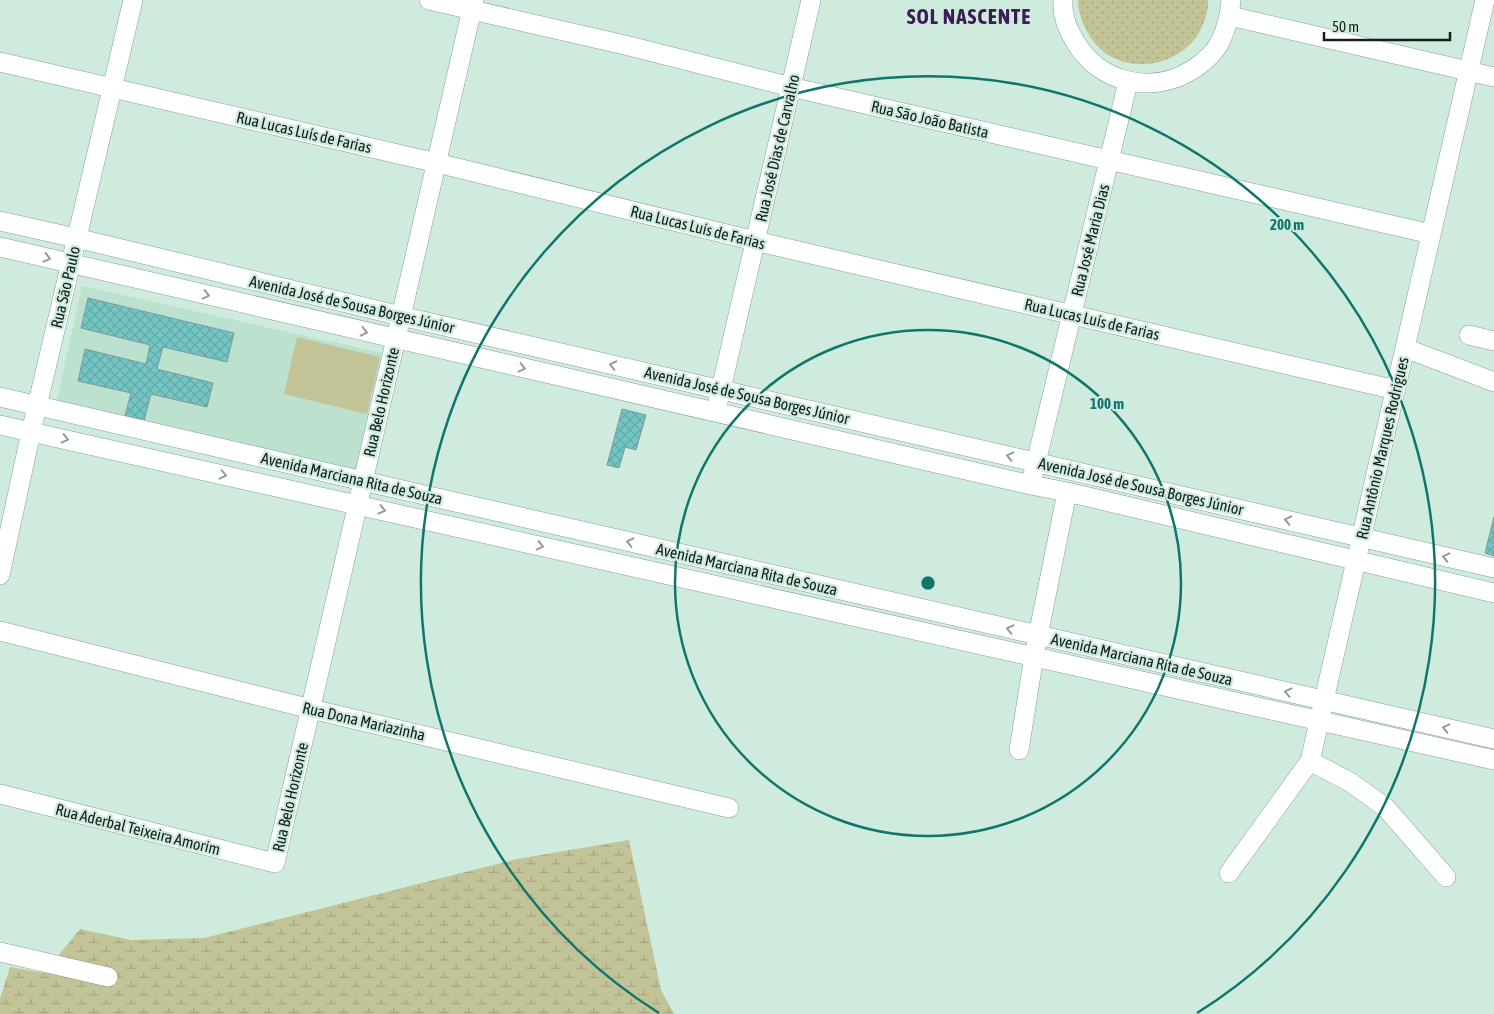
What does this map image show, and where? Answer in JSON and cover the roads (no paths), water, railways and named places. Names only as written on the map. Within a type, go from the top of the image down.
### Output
[{"type":"street","name":"Rua São Paulo","points":[[0,575],[31,432],[133,0]]},
{"type":"street","name":"Rua São João Batista","points":[[429,0],[473,5],[790,87],[1431,234]]},
{"type":"street","name":"Rua José Dias de Carvalho","points":[[716,413],[811,0]]},
{"type":"street","points":[[1063,0],[1069,32],[1083,55],[1104,72],[1128,82],[1155,84],[1181,77],[1204,63],[1220,42],[1230,8],[1494,77]]},
{"type":"street","name":"Rua Antônio Marques Rodrigues","points":[[1229,873],[1310,761],[1485,0]]},
{"type":"street","name":"Rua Belo Horizonte","points":[[275,863],[473,5]]},
{"type":"street","name":"Rua Lucas Luís de Farias","points":[[0,62],[436,163],[755,241],[1396,390]]},
{"type":"street","name":"Rua José Maria Dias","points":[[1030,486],[1128,82]]},
{"type":"street","name":"Avenida José de Sousa Borges Júnior","points":[[0,221],[401,316],[1494,568]]},
{"type":"street","name":"Avenida José de Sousa Borges Júnior","points":[[0,247],[1030,486],[1066,492],[1494,593]]},
{"type":"street","points":[[1469,335],[1494,340]]},
{"type":"street","points":[[1405,348],[1494,382]]},
{"type":"street","name":"Avenida Marciana Rita de Souza","points":[[0,397],[363,482],[1494,739]]},
{"type":"street","name":"Avenida Marciana Rita de Souza","points":[[0,425],[1494,760]]},
{"type":"street","points":[[253,481],[257,456]]},
{"type":"street","points":[[1019,750],[1034,656],[1066,492]]},
{"type":"street","name":"Rua Dona Mariazinha","points":[[0,631],[311,709],[729,808]]},
{"type":"street","points":[[1310,761],[1350,782],[1386,808],[1446,877]]},
{"type":"street","name":"Rua Aderbal Teixeira Amorim","points":[[0,794],[275,863]]},
{"type":"street","points":[[0,952],[108,978]]},
{"type":"district","name":"SOL NASCENTE","points":[[969,17]]}]
